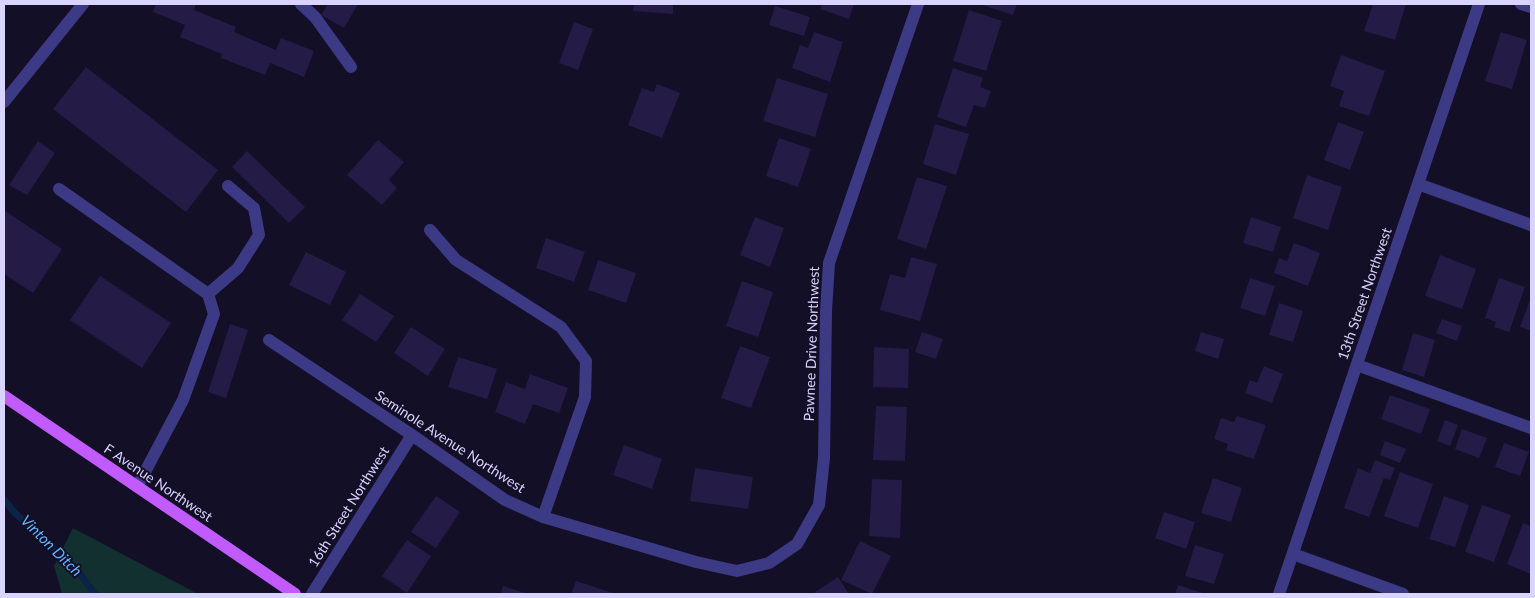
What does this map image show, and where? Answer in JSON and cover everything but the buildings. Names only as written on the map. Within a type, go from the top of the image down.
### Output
[{"type":"main road","name":"F Avenue Northwest","points":[[4,396],[295,594]]},
{"type":"street","points":[[4,102],[83,4]]},
{"type":"street","points":[[301,4],[315,18],[350,67]]},
{"type":"street","name":"Pawnee Drive Northwest","points":[[797,544],[818,505],[820,496],[824,458],[826,311],[829,263],[918,4]]},
{"type":"street","name":"13th Street Northwest","points":[[1279,594],[1479,4]]},
{"type":"street","points":[[1521,4],[1531,7]]},
{"type":"street","points":[[1418,184],[1531,225]]},
{"type":"street","points":[[208,294],[238,268],[260,235],[254,208],[228,186]]},
{"type":"street","points":[[58,189],[208,294],[214,314],[183,400],[137,487]]},
{"type":"street","points":[[430,230],[456,260],[562,327],[586,361],[585,397],[543,517]]},
{"type":"street","name":"Seminole Avenue Northwest","points":[[269,340],[412,435],[505,500],[543,517],[696,562],[737,571],[769,563],[797,544]]},
{"type":"street","points":[[1357,365],[1531,428]]},
{"type":"street","name":"16th Street Northwest","points":[[312,594],[412,435]]},
{"type":"street","points":[[1293,554],[1404,594]]},
{"type":"green space","points":[[73,528],[198,594],[62,594],[54,566]]},
{"type":"waterway","name":"Vinton Ditch","points":[[4,500],[15,513],[77,570],[95,594]]}]
